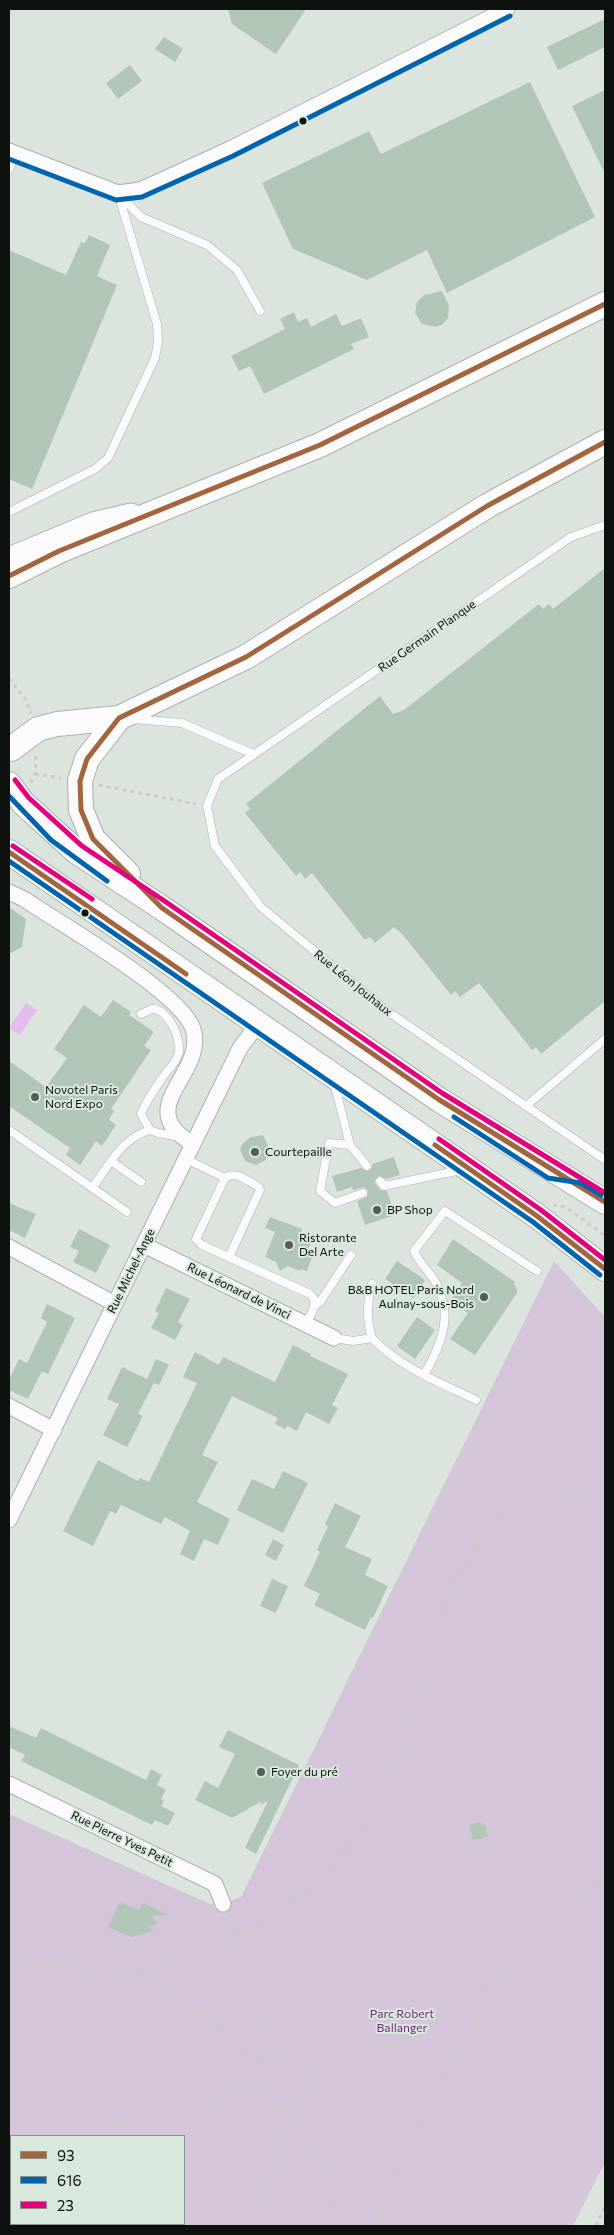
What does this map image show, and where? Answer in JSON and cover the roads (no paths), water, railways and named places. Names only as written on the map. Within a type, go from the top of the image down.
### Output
[{"type":"main road","points":[[9,576],[59,551],[320,444],[605,304]]},
{"type":"main road","points":[[9,780],[10,744],[38,729],[57,724],[119,718],[246,657],[487,506],[605,442]]},
{"type":"main road","points":[[9,558],[93,523],[172,505]]},
{"type":"main road","points":[[119,718],[87,759],[80,781],[81,810],[93,839],[162,908]]},
{"type":"main road","points":[[9,784],[23,803],[77,852],[162,908],[438,1099],[605,1202]]},
{"type":"main road","points":[[9,852],[537,1216],[605,1269]]},
{"type":"main road","points":[[552,1171],[584,1176],[605,1188]]},
{"type":"street","points":[[12,152],[118,192],[140,190],[160,183],[306,112],[507,9]]},
{"type":"street","points":[[9,892],[24,899],[127,966],[179,1006],[188,1017],[195,1038],[194,1058],[169,1099],[167,1107],[174,1128],[188,1141]]},
{"type":"street","name":"Rue Michel-Ange","points":[[9,1520],[186,1159],[188,1141],[240,1048],[258,1024]]},
{"type":"street","name":"Rue Léonard de Vinci","points":[[144,1245],[334,1338]]},
{"type":"street","points":[[9,1247],[115,1304]]},
{"type":"street","points":[[9,1406],[54,1430]]},
{"type":"street","name":"Rue Pierre Yves Petit","points":[[9,1784],[215,1884],[223,1904]]},
{"type":"lane","points":[[9,169],[12,152]]},
{"type":"lane","points":[[118,192],[141,217],[207,246],[238,270],[260,311]]},
{"type":"lane","points":[[9,512],[95,469],[108,458],[155,358],[158,342],[157,324],[118,192]]},
{"type":"lane","name":"Rue Germain Planque","points":[[253,754],[571,537],[605,525]]},
{"type":"lane","points":[[119,718],[182,723],[253,754]]},
{"type":"lane","name":"Rue Léon Jouhaux","points":[[253,754],[218,779],[207,806],[215,846],[261,906],[386,1011],[605,1160]]},
{"type":"lane","points":[[142,1014],[152,1009],[158,1010],[166,1017],[177,1034],[179,1048],[178,1056],[150,1095],[141,1114],[150,1130],[188,1141]]},
{"type":"lane","points":[[526,1106],[605,1039]]},
{"type":"lane","points":[[332,1073],[350,1145],[367,1166]]},
{"type":"lane","points":[[9,1130],[127,1212]]},
{"type":"lane","points":[[93,1187],[120,1149],[131,1139],[150,1130]]},
{"type":"lane","points":[[350,1145],[329,1143],[320,1191],[335,1204],[363,1193]]},
{"type":"lane","points":[[186,1159],[225,1178]]},
{"type":"lane","points":[[111,1161],[141,1182]]},
{"type":"lane","points":[[380,1185],[468,1169]]},
{"type":"lane","points":[[229,1257],[260,1190],[259,1187],[235,1174],[230,1174],[225,1178],[196,1239],[202,1245],[310,1294],[314,1298],[316,1306]]},
{"type":"lane","points":[[424,1375],[443,1339],[445,1320],[438,1286],[428,1270],[418,1260],[414,1251],[445,1211],[537,1271]]},
{"type":"lane","points":[[306,1324],[351,1255]]},
{"type":"lane","points":[[372,1284],[367,1306],[367,1321],[372,1338],[384,1350],[424,1375],[476,1400]]},
{"type":"lane","points":[[334,1338],[353,1341],[372,1338]]},
{"type":"place","name":"Novotel Paris Nord Expo","points":[[35,1097]]},
{"type":"place","name":"Courtepaille","points":[[255,1152]]},
{"type":"place","name":"BP Shop","points":[[377,1210]]},
{"type":"place","name":"Ristorante Del Arte","points":[[289,1245]]},
{"type":"place","name":"B&B HOTEL Paris Nord Aulnay-sous-Bois","points":[[484,1297]]},
{"type":"place","name":"Foyer du pré","points":[[261,1772]]},
{"type":"park label","name":"Parc Robert Ballanger","points":[[402,2021]]}]
